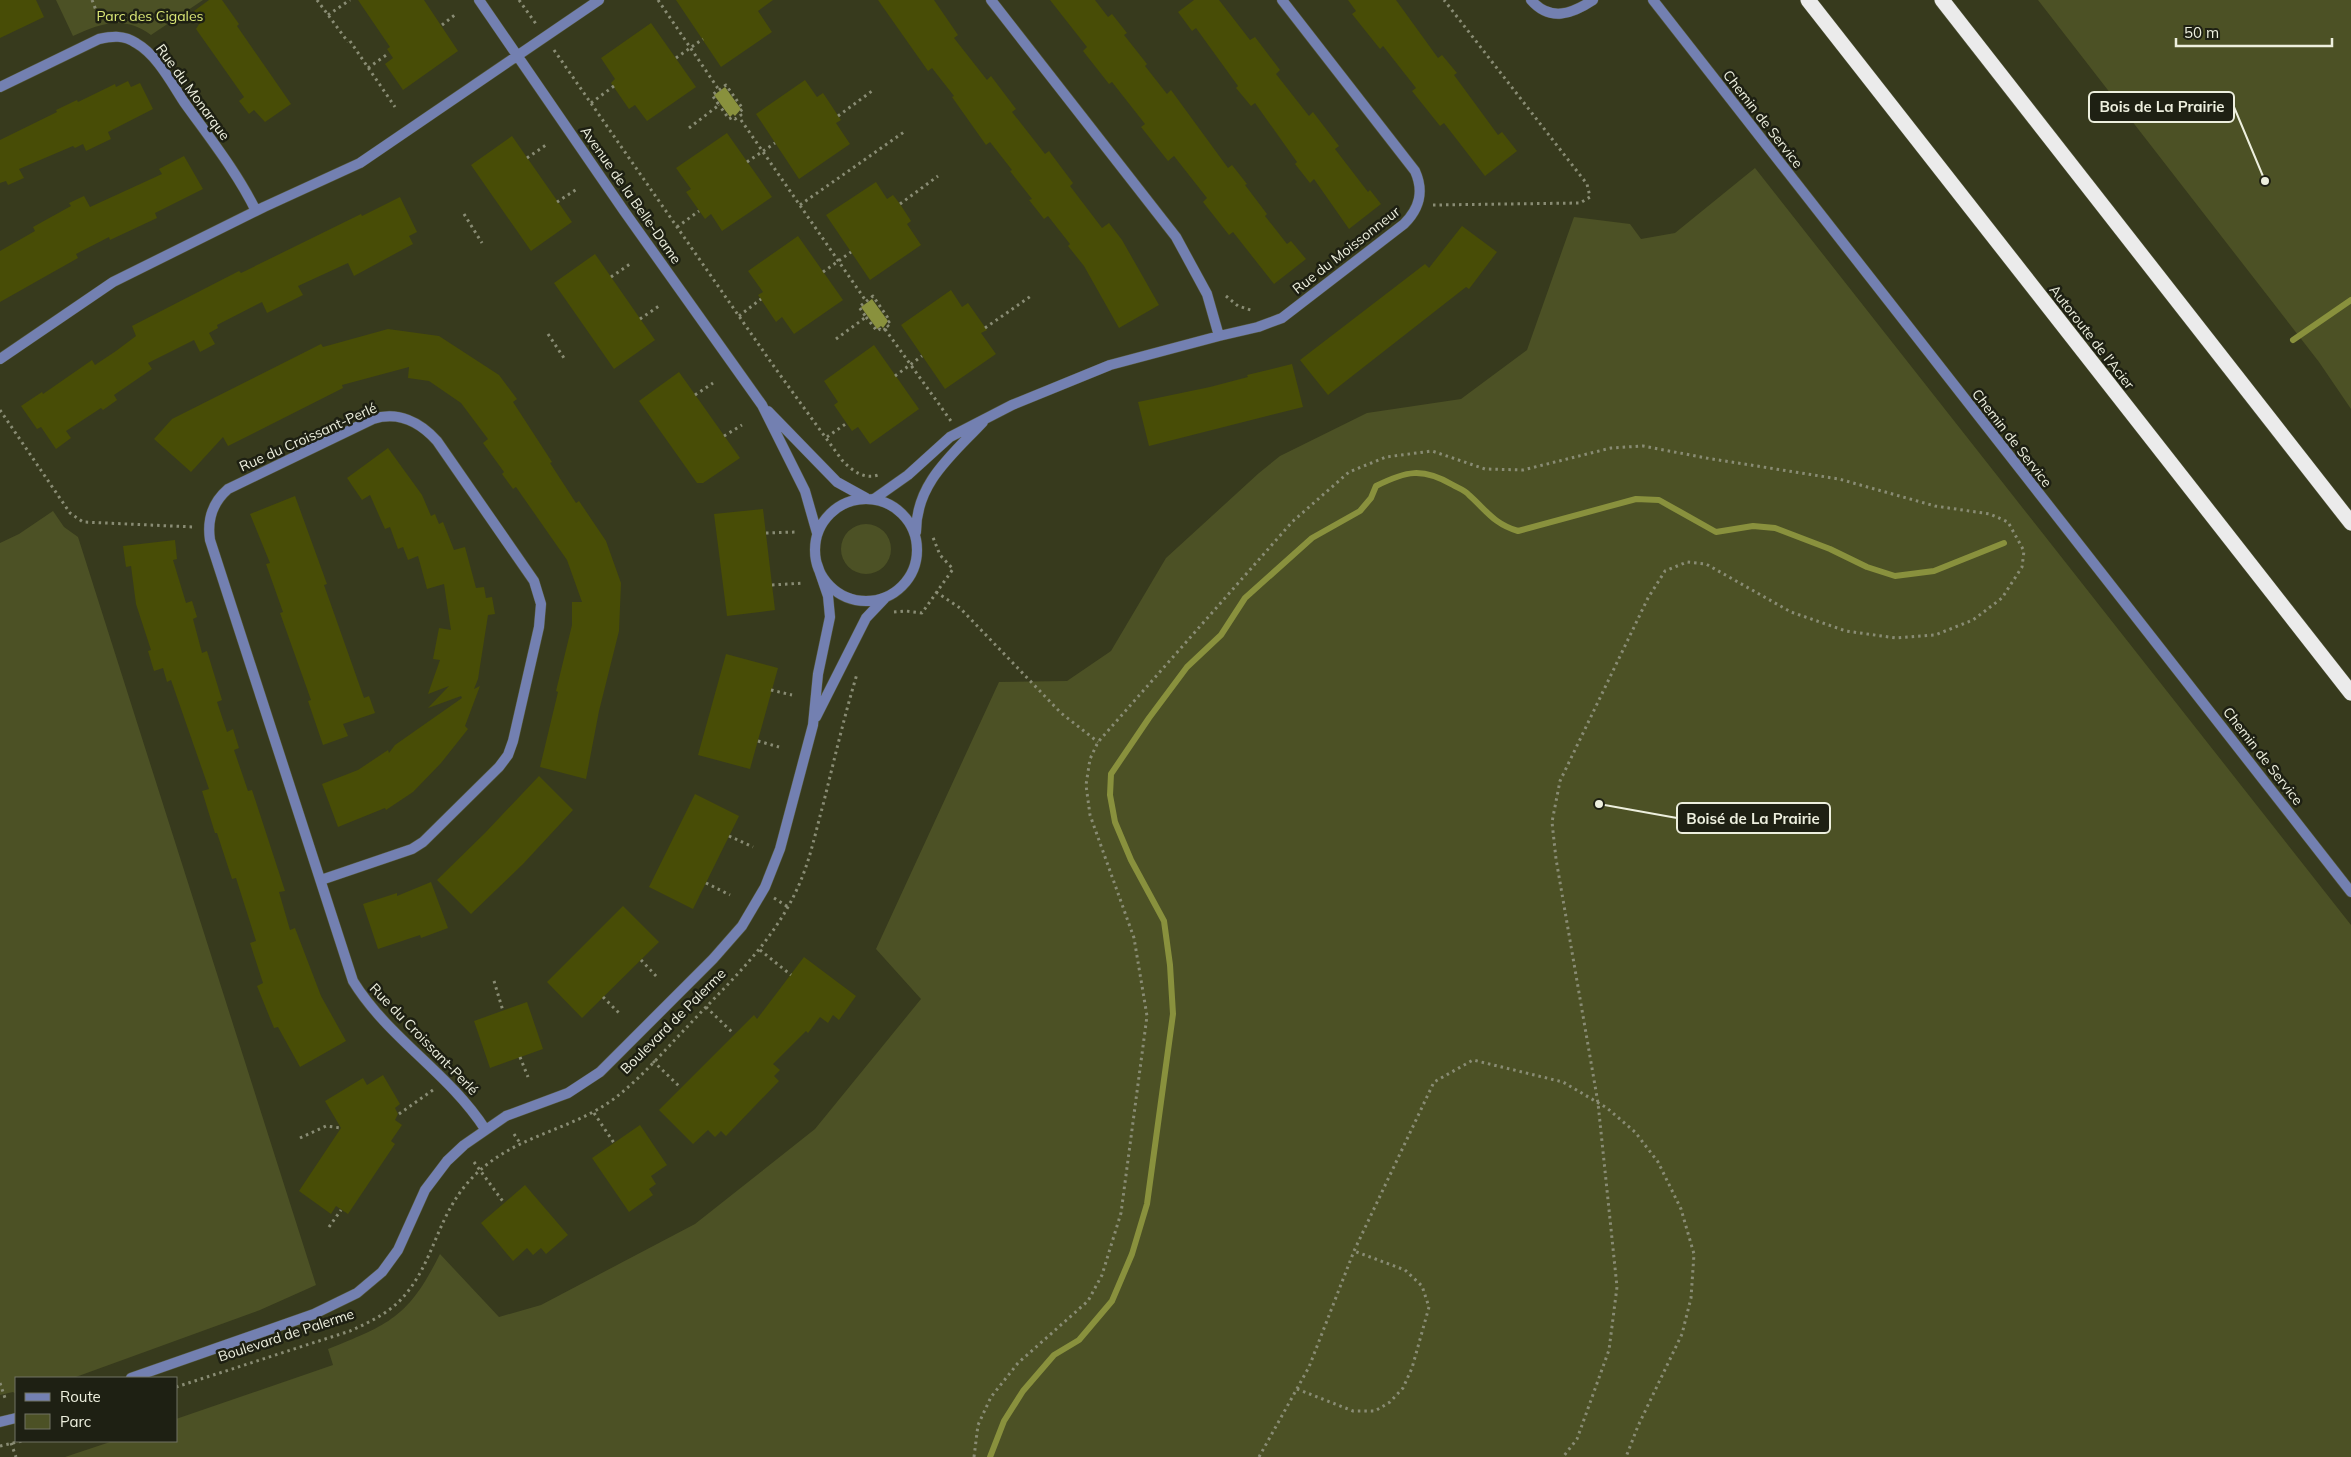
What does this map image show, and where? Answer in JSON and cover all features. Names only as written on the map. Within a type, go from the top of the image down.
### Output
[{"type":"highway","name":"Autoroute de l'Acier","points":[[1808,0],[2351,694]]},
{"type":"highway","points":[[1942,0],[2351,523]]},
{"type":"street","name":"Avenue de la Belle-Dame","points":[[479,0],[624,211],[762,405],[805,491],[817,533]]},
{"type":"street","points":[[0,359],[113,282],[256,211],[360,163],[599,0]]},
{"type":"street","points":[[991,0],[1176,237],[1207,294],[1219,336]]},
{"type":"street","name":"Rue du Moissonneur","points":[[870,499],[908,475],[942,443],[959,431],[1035,394],[1132,358],[1258,327],[1282,318],[1404,224],[1416,209],[1420,198],[1420,180],[1416,171],[1282,0]]},
{"type":"street","points":[[1531,0],[1543,11],[1565,14],[1577,10],[1592,0]]},
{"type":"street","name":"Chemin de Service","points":[[1653,0],[2351,892]]},
{"type":"street","name":"Rue du Monarque","points":[[0,87],[99,39],[112,36],[129,39],[144,49],[166,76],[239,182],[256,211]]},
{"type":"street","name":"Avenue de la Belle-Dame","points":[[762,405],[800,441],[837,482],[870,499]]},
{"type":"street","name":"Rue du Croissant-Perlé","points":[[321,880],[412,849],[423,842],[499,767],[508,755],[513,741],[541,615],[539,593],[525,566],[437,441],[420,425],[386,415],[373,419],[228,488],[221,495],[210,518],[208,529],[348,969],[360,993],[382,1018],[470,1106],[485,1129]]},
{"type":"street","name":"Rue du Moissonneur","points":[[916,539],[916,515],[926,489],[948,458],[987,418]]},
{"type":"street","points":[[870,499],[888,503],[901,512],[911,525],[916,539],[917,552],[909,577],[899,588],[886,597],[869,601],[852,599],[837,592],[824,580],[816,564],[814,549],[817,533],[824,519],[836,508],[850,501],[870,499]]},
{"type":"street","name":"Boulevard de Palerme","points":[[133,1377],[314,1314],[338,1304],[363,1290],[377,1278],[393,1258],[418,1204],[432,1180],[452,1157],[485,1129],[525,1108],[568,1093],[600,1072],[713,959],[742,926],[765,887],[777,857],[813,725],[818,674],[830,617],[828,596],[816,564]]},
{"type":"street","name":"Boulevard de Palerme","points":[[813,725],[856,636],[869,614],[886,597]]},
{"type":"street","points":[[0,1422],[15,1418]]},
{"type":"path","points":[[92,0],[101,24]]},
{"type":"path","points":[[317,0],[349,41],[395,107]]},
{"type":"path","points":[[328,15],[350,0]]},
{"type":"path","points":[[519,0],[535,23]]},
{"type":"path","points":[[658,0],[719,90]]},
{"type":"path","points":[[1435,205],[1580,203],[1590,197],[1587,184],[1444,0]]},
{"type":"path","points":[[442,25],[456,14]]},
{"type":"path","points":[[676,58],[703,40]]},
{"type":"path","points":[[368,68],[389,52]]},
{"type":"path","name":"Avenue de la Belle-Dame","points":[[557,54],[739,316],[840,457],[850,469],[862,475],[875,477],[882,474]]},
{"type":"path","points":[[726,84],[743,110],[739,112],[741,115],[735,119],[733,117],[729,119],[719,105],[712,95],[726,84]]},
{"type":"path","points":[[591,103],[614,86]]},
{"type":"path","points":[[838,116],[872,91]]},
{"type":"path","points":[[689,128],[719,105]]},
{"type":"path","points":[[741,120],[866,302]]},
{"type":"path","points":[[800,205],[904,132]]},
{"type":"path","points":[[747,162],[775,143]]},
{"type":"path","points":[[527,158],[546,145]]},
{"type":"path","points":[[900,204],[938,176]]},
{"type":"path","points":[[558,202],[577,189]]},
{"type":"path","points":[[677,226],[700,211]]},
{"type":"path","points":[[464,214],[482,243]]},
{"type":"path","points":[[823,272],[851,252]]},
{"type":"path","points":[[611,277],[630,264]]},
{"type":"path","points":[[873,296],[890,321],[885,329],[877,331],[866,317],[859,307],[873,296]]},
{"type":"path","points":[[985,328],[1031,296]]},
{"type":"path","points":[[1226,296],[1238,306],[1254,311]]},
{"type":"path","points":[[739,316],[761,299]]},
{"type":"path","points":[[640,319],[659,306]]},
{"type":"path","points":[[836,339],[866,317]]},
{"type":"path","points":[[885,329],[948,418]]},
{"type":"path","points":[[548,334],[564,358]]},
{"type":"path","points":[[896,376],[922,356]]},
{"type":"path","points":[[695,395],[713,383]]},
{"type":"path","points":[[0,410],[76,519],[83,522],[195,527]]},
{"type":"path","points":[[827,437],[847,424]]},
{"type":"path","points":[[724,436],[742,425]]},
{"type":"path","points":[[974,1457],[978,1425],[991,1396],[1018,1363],[1088,1301],[1102,1275],[1122,1213],[1147,1016],[1134,938],[1090,815],[1086,785],[1090,759],[1098,742],[1292,522],[1349,472],[1386,457],[1432,451],[1485,469],[1523,470],[1611,448],[1643,446],[1839,479],[1935,506],[1990,514],[2008,522],[2024,551],[2022,567],[2002,598],[1974,620],[1936,635],[1896,638],[1846,631],[1791,612],[1706,564],[1687,562],[1665,571],[1648,598],[1560,781],[1552,822],[1556,859],[1598,1103],[1617,1287],[1609,1350],[1577,1439],[1563,1457]]},
{"type":"path","points":[[890,614],[906,611],[922,613],[953,569],[940,555],[931,529]]},
{"type":"path","points":[[766,533],[797,532]]},
{"type":"path","points":[[772,585],[804,584]]},
{"type":"path","points":[[936,592],[960,608],[1061,713],[1098,742]]},
{"type":"path","name":"Boulevard de Palerme","points":[[178,1385],[350,1330],[380,1316],[404,1297],[412,1285],[455,1199],[481,1170],[498,1156],[520,1143],[594,1113],[618,1096],[706,1007],[760,950],[788,907],[801,880],[813,844],[860,666]]},
{"type":"path","points":[[772,690],[792,695]]},
{"type":"path","points":[[758,741],[779,747]]},
{"type":"path","points":[[729,836],[753,847]]},
{"type":"path","points":[[706,883],[730,895]]},
{"type":"path","points":[[779,901],[788,907]]},
{"type":"path","points":[[760,950],[791,975]]},
{"type":"path","points":[[641,960],[657,977]]},
{"type":"path","points":[[494,981],[503,1011]]},
{"type":"path","points":[[603,997],[620,1014]]},
{"type":"path","points":[[706,1007],[734,1034]]},
{"type":"path","points":[[520,1057],[528,1077]]},
{"type":"path","points":[[1259,1457],[1309,1367],[1354,1251],[1434,1082],[1473,1060],[1563,1082],[1607,1108],[1635,1132],[1658,1162],[1681,1209],[1694,1254],[1691,1298],[1682,1334],[1638,1426],[1626,1457]]},
{"type":"path","points":[[653,1061],[681,1088]]},
{"type":"path","points":[[398,1114],[444,1080]]},
{"type":"path","points":[[594,1113],[614,1143]]},
{"type":"path","points":[[300,1138],[326,1126],[341,1128]]},
{"type":"path","points":[[514,1134],[520,1143]]},
{"type":"path","points":[[474,1162],[504,1204]]},
{"type":"path","points":[[329,1227],[341,1210]]},
{"type":"path","points":[[1297,1389],[1353,1411],[1375,1411],[1390,1402],[1402,1388],[1412,1368],[1429,1307],[1422,1286],[1405,1270],[1354,1251]]},
{"type":"path","points":[[0,1383],[5,1398]]},
{"type":"path","points":[[0,1446],[16,1442]]},
{"type":"path","points":[[11,1443],[16,1457]]},
{"type":"green space","name":"Parc des Cigales","points":[[56,0],[203,0],[151,35],[132,25],[112,23],[73,36]]},
{"type":"green space","points":[[2038,0],[2351,0],[2351,409],[2319,362]]},
{"type":"green space","points":[[1755,168],[2351,925],[2351,1457],[65,1457],[110,1442],[178,1442],[178,1418],[333,1365],[328,1349],[383,1324],[408,1305],[429,1275],[440,1254],[499,1317],[541,1305],[695,1224],[815,1129],[921,999],[876,949],[999,682],[1067,681],[1111,651],[1166,558],[1280,456],[1367,413],[1461,399],[1527,350],[1574,217],[1630,224],[1641,239],[1675,233]]},
{"type":"green space","points":[[53,511],[64,527],[78,537],[316,1285],[260,1310],[76,1377],[15,1377],[15,1393],[13,1392],[0,1395],[0,543],[19,534]]},
{"type":"green space","points":[[866,524],[876,526],[884,531],[889,539],[891,549],[889,559],[884,567],[876,572],[866,574],[856,572],[848,567],[843,559],[841,549],[843,539],[848,531],[856,526]]},
{"type":"shaded area","points":[[725,87],[741,109],[735,116],[733,114],[730,117],[714,95]]},
{"type":"shaded area","points":[[872,299],[888,321],[883,328],[881,326],[877,329],[861,307]]},
{"type":"building","points":[[0,0],[36,0],[44,17],[0,38]]},
{"type":"building","points":[[209,0],[222,0],[239,24],[237,26],[291,104],[265,122],[254,110],[249,114],[239,101],[244,97],[196,29],[201,21],[194,11]]},
{"type":"building","points":[[358,0],[424,0],[458,51],[403,90],[385,64],[393,58],[387,49],[390,47]]},
{"type":"building","points":[[676,0],[773,0],[758,11],[772,32],[721,67]]},
{"type":"building","points":[[878,0],[934,0],[958,35],[954,38],[987,80],[991,76],[1016,109],[1012,112],[1045,154],[1049,151],[1073,183],[1070,186],[1102,228],[1109,223],[1122,240],[1159,305],[1119,328],[1084,266],[1068,246],[1070,244],[1048,216],[1044,219],[1029,200],[1032,199],[1010,171],[1012,170],[990,142],[986,145],[952,97],[954,96],[932,68],[928,71]]},
{"type":"building","points":[[1050,0],[1095,0],[1108,17],[1112,14],[1127,33],[1124,35],[1147,64],[1145,66],[1167,94],[1171,90],[1228,168],[1232,165],[1247,184],[1245,185],[1267,214],[1265,216],[1287,244],[1291,241],[1306,259],[1274,284],[1233,232],[1229,235],[1203,202],[1207,198],[1174,156],[1168,161],[1141,127],[1145,124],[1112,82],[1109,84],[1083,51],[1087,47]]},
{"type":"building","points":[[1194,0],[1219,0],[1250,40],[1255,37],[1280,70],[1276,74],[1309,116],[1313,112],[1339,146],[1335,149],[1368,192],[1370,190],[1381,204],[1349,229],[1314,179],[1310,183],[1295,164],[1297,162],[1255,103],[1251,106],[1236,88],[1238,86],[1196,28],[1192,31],[1178,12]]},
{"type":"building","points":[[1348,0],[1396,0],[1438,58],[1442,55],[1457,73],[1454,75],[1498,135],[1502,132],[1517,151],[1485,176],[1444,123],[1440,126],[1412,91],[1416,88],[1383,46],[1380,49],[1352,14],[1356,11]]},
{"type":"building","points":[[651,23],[696,87],[647,121],[635,105],[629,109],[611,83],[615,79],[601,58]]},
{"type":"building","points":[[805,80],[817,97],[823,93],[841,120],[836,123],[850,144],[799,179],[756,114]]},
{"type":"building","points":[[128,81],[131,87],[140,83],[153,109],[108,132],[111,139],[86,151],[83,144],[75,148],[73,146],[19,169],[24,178],[8,185],[6,181],[0,183],[0,140],[77,100],[78,102],[115,84],[116,87]]},
{"type":"building","points":[[727,133],[772,197],[722,231],[711,214],[705,219],[686,192],[691,189],[676,168]]},
{"type":"building","points":[[512,136],[572,222],[531,251],[471,165]]},
{"type":"building","points":[[184,156],[203,189],[155,213],[157,218],[110,240],[109,237],[76,254],[78,258],[0,302],[0,251],[35,231],[33,227],[71,206],[69,203],[84,196],[90,207],[162,174],[159,169]]},
{"type":"building","points":[[876,182],[887,199],[893,195],[900,204],[911,221],[907,224],[921,245],[870,280],[826,215]]},
{"type":"building","points":[[400,197],[417,232],[409,236],[413,244],[354,276],[348,263],[298,286],[303,295],[267,313],[262,302],[217,325],[218,328],[209,333],[215,344],[200,352],[194,340],[148,363],[152,369],[114,395],[117,400],[66,431],[71,438],[56,449],[41,427],[37,429],[21,406],[42,392],[43,394],[92,360],[95,365],[116,351],[136,336],[132,326],[239,271],[241,273]]},
{"type":"building","points":[[1462,226],[1497,252],[1469,289],[1466,287],[1328,395],[1300,360],[1425,264],[1429,268]]},
{"type":"building","points":[[798,236],[843,300],[794,334],[782,317],[776,322],[758,295],[763,292],[748,271]]},
{"type":"building","points":[[595,254],[655,340],[614,369],[554,283]]},
{"type":"building","points":[[951,290],[962,307],[968,303],[987,330],[981,333],[996,354],[945,389],[901,325]]},
{"type":"building","points":[[388,329],[439,336],[499,375],[517,399],[513,402],[552,462],[550,463],[576,503],[579,501],[606,541],[621,583],[619,631],[599,711],[586,779],[540,767],[572,625],[572,602],[582,602],[567,560],[516,487],[513,489],[502,474],[504,472],[483,443],[488,439],[461,403],[429,381],[408,378],[409,367],[342,385],[343,388],[228,446],[223,437],[191,472],[154,439],[172,419],[321,344],[323,347]]},
{"type":"building","points":[[874,345],[919,409],[870,444],[858,427],[852,431],[834,405],[838,402],[824,381]]},
{"type":"building","points":[[1292,364],[1303,407],[1149,446],[1138,402],[1210,387],[1248,377],[1247,375]]},
{"type":"building","points":[[679,372],[740,458],[703,483],[697,483],[639,401]]},
{"type":"building","points":[[388,448],[422,495],[431,516],[435,514],[439,524],[443,522],[454,550],[465,547],[476,588],[484,587],[486,598],[492,597],[495,614],[488,615],[478,679],[474,689],[480,686],[465,726],[468,729],[441,763],[413,792],[386,810],[385,808],[338,827],[322,784],[358,770],[388,750],[389,753],[395,745],[462,698],[461,696],[428,708],[449,686],[428,694],[440,660],[433,659],[439,628],[451,630],[444,584],[427,589],[418,556],[408,560],[403,547],[398,549],[390,527],[385,529],[370,495],[362,500],[347,478]]},
{"type":"building","points":[[295,496],[327,584],[324,585],[364,698],[369,696],[375,713],[343,724],[348,736],[323,745],[308,701],[311,700],[280,613],[283,612],[266,564],[270,563],[250,514]]},
{"type":"building","points":[[763,509],[775,610],[727,616],[714,514]]},
{"type":"building","points":[[175,540],[177,559],[173,560],[186,603],[192,601],[197,617],[193,619],[202,653],[207,651],[222,700],[217,702],[227,732],[233,729],[239,748],[234,750],[248,791],[252,790],[285,891],[279,892],[290,930],[295,928],[321,996],[346,1041],[300,1067],[278,1027],[274,1028],[257,986],[263,983],[250,943],[256,941],[236,878],[232,879],[202,791],[209,789],[171,680],[167,682],[163,668],[154,671],[148,651],[151,650],[136,604],[131,566],[126,567],[123,546]]},
{"type":"building","points":[[726,654],[778,668],[750,769],[698,755]]},
{"type":"building","points":[[539,776],[573,810],[523,864],[471,914],[437,880]]},
{"type":"building","points":[[695,794],[739,816],[693,909],[649,887]]},
{"type":"building","points":[[431,882],[448,928],[421,938],[420,935],[378,949],[363,904],[397,893],[397,896]]},
{"type":"building","points":[[623,906],[659,942],[582,1018],[547,982]]},
{"type":"building","points":[[804,957],[856,996],[839,1020],[833,1015],[828,1023],[820,1017],[808,1033],[806,1031],[773,1064],[780,1070],[774,1076],[779,1081],[726,1136],[721,1131],[715,1137],[708,1130],[693,1144],[659,1110],[754,1015],[757,1019]]},
{"type":"building","points":[[527,1002],[543,1049],[490,1068],[474,1021]]},
{"type":"building","points":[[383,1075],[400,1104],[395,1108],[398,1114],[395,1120],[402,1125],[391,1141],[395,1144],[348,1214],[336,1206],[331,1214],[299,1191],[341,1128],[325,1101],[363,1078],[367,1085]]},
{"type":"building","points":[[640,1125],[667,1165],[651,1176],[656,1184],[649,1189],[653,1195],[629,1212],[592,1158]]},
{"type":"building","points":[[525,1185],[568,1235],[546,1254],[541,1248],[533,1255],[527,1248],[513,1261],[481,1223]]},
{"type":"waterway","points":[[2293,340],[2351,300]]},
{"type":"waterway","points":[[990,1457],[1004,1421],[1023,1391],[1054,1355],[1079,1340],[1112,1301],[1132,1254],[1147,1204],[1173,1014],[1170,965],[1164,921],[1131,860],[1115,822],[1110,795],[1111,774],[1187,667],[1221,635],[1245,598],[1312,538],[1360,511],[1371,498],[1376,486],[1396,477],[1414,473],[1432,475],[1463,490],[1497,521],[1518,531],[1636,499],[1659,500],[1716,532],[1753,526],[1775,528],[1830,549],[1867,567],[1895,576],[1934,571],[2004,543]]},
{"type":"place","name":"Bois de La Prairie","points":[[2265,181]]},
{"type":"place","name":"Boisé de La Prairie","points":[[1599,804]]}]
